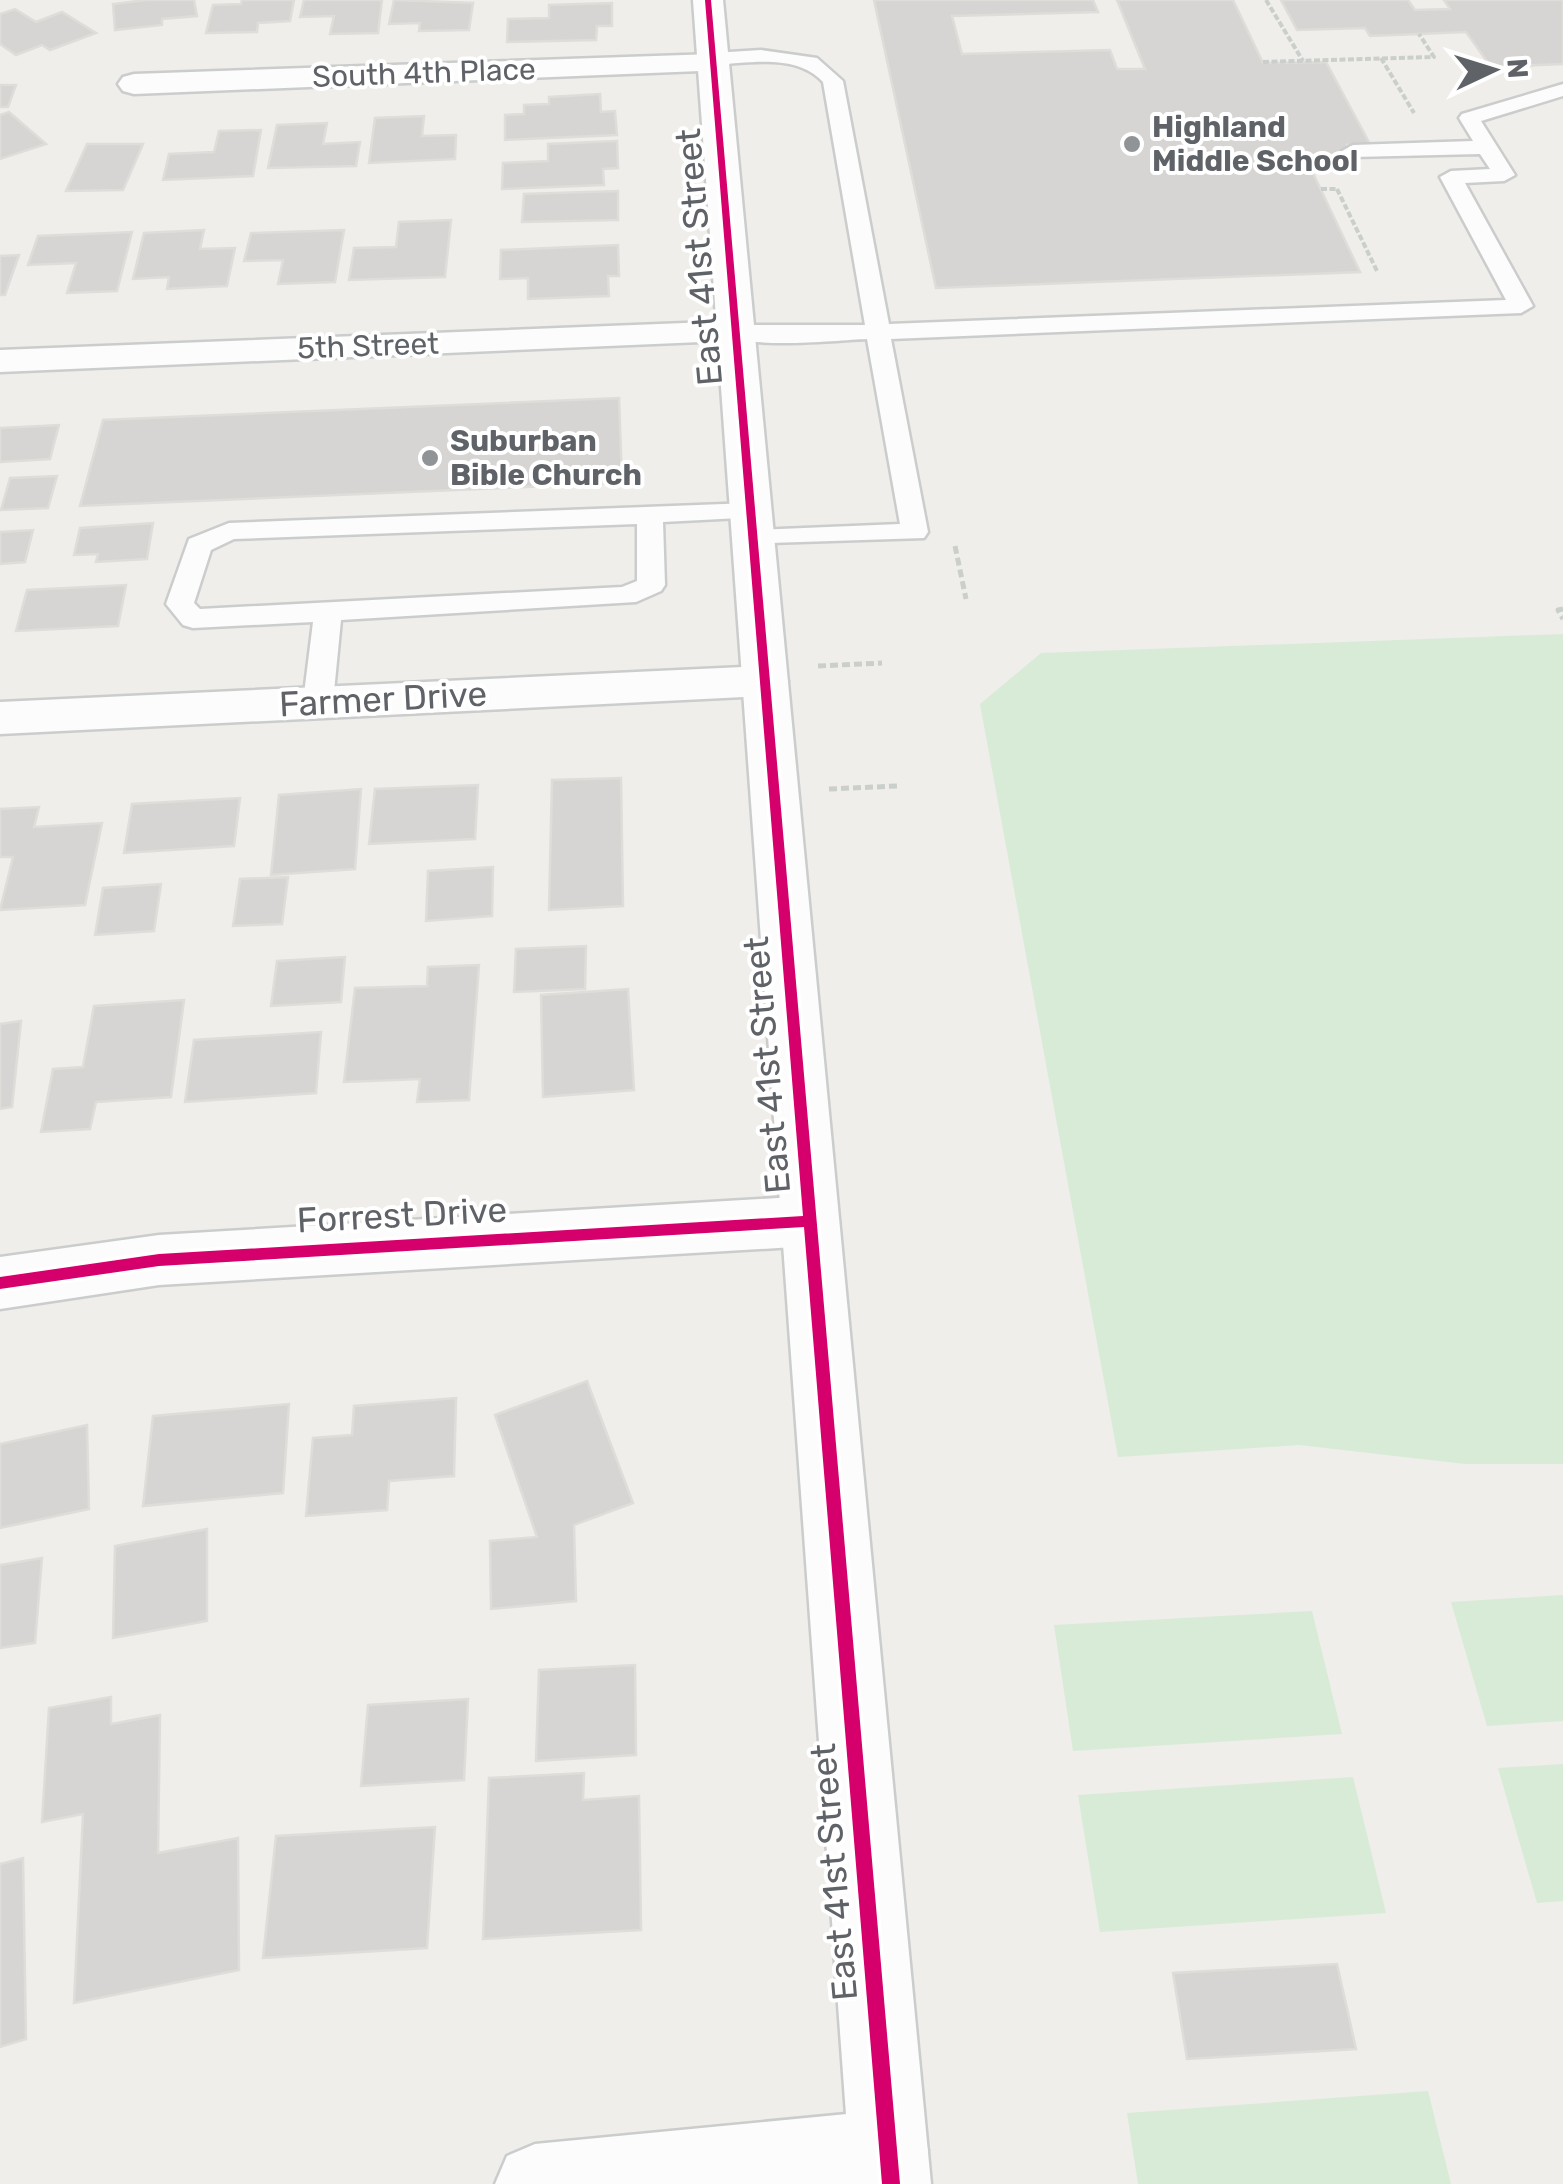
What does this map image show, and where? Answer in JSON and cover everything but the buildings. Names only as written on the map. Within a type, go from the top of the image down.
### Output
[{"type":"street","name":"East 41st Street","points":[[708,0],[752,525],[790,674],[810,1221],[889,2167]]},
{"type":"street","name":"South 4th Place","points":[[134,84],[714,61]]},
{"type":"street","name":"5th Street","points":[[0,361],[735,332]]},
{"type":"street","name":"Farmer Drive","points":[[0,718],[790,674]]},
{"type":"street","name":"Forrest Drive","points":[[0,1283],[160,1260],[810,1221]]},
{"type":"street","points":[[535,2184],[889,2167]]},
{"type":"lane","points":[[650,514],[651,585],[626,596],[192,619],[180,604],[199,545],[229,531],[650,514],[752,525],[915,532],[833,81],[817,67],[787,58],[714,61]]},
{"type":"lane","points":[[735,332],[878,332],[1521,306],[1450,177],[1504,175],[1470,118],[1563,90]]},
{"type":"lane","points":[[1354,152],[1487,148]]},
{"type":"lane","points":[[318,702],[328,612]]},
{"type":"path","points":[[1266,0],[1302,61]]},
{"type":"path","points":[[1262,62],[1434,56],[1420,34]]},
{"type":"path","points":[[1337,189],[1379,275],[1360,276]]},
{"type":"path","points":[[952,530],[966,599]]},
{"type":"path","points":[[1563,610],[1558,610],[1563,620]]},
{"type":"path","points":[[790,674],[882,663]]},
{"type":"path","points":[[829,789],[896,786]]},
{"type":"green space","points":[[1563,634],[1563,1464],[1465,1464],[1299,1445],[1118,1457],[980,704],[1041,653]]},
{"type":"green space","points":[[1563,1595],[1563,1721],[1487,1726],[1451,1602]]},
{"type":"green space","points":[[1312,1611],[1342,1734],[1073,1751],[1054,1625]]},
{"type":"green space","points":[[1563,1764],[1563,1901],[1537,1903],[1498,1768]]},
{"type":"green space","points":[[1353,1777],[1386,1913],[1100,1932],[1078,1795]]},
{"type":"green space","points":[[1428,2091],[1451,2184],[1138,2184],[1127,2113]]},
{"type":"cycle path","points":[[708,0],[891,2184]]},
{"type":"cycle path","points":[[0,1283],[159,1260],[810,1221]]},
{"type":"place","name":"Highland Middle School","points":[[1132,144]]},
{"type":"place","name":"Suburban Bible Church","points":[[430,458]]}]
